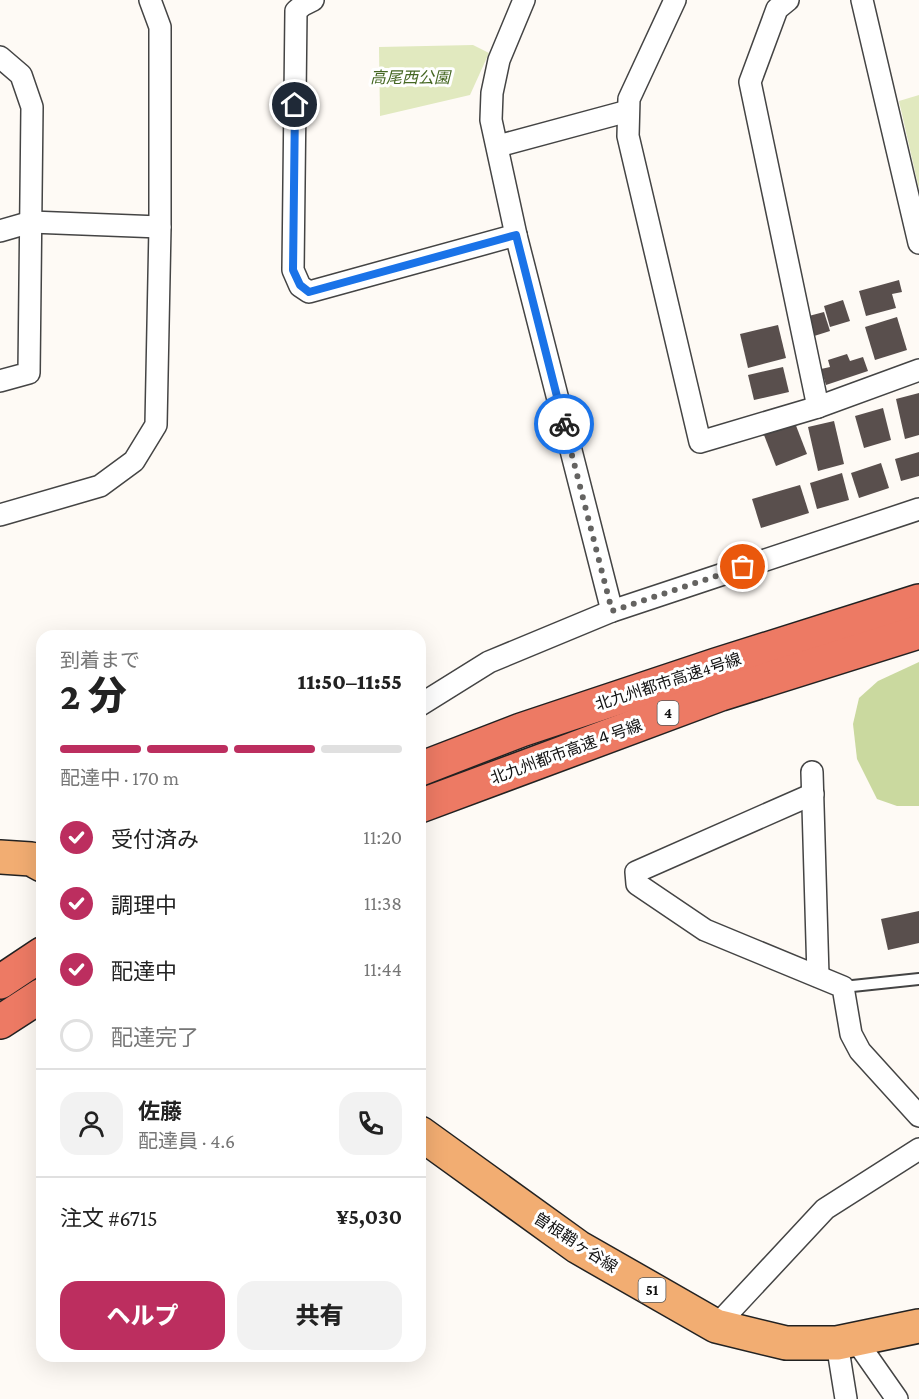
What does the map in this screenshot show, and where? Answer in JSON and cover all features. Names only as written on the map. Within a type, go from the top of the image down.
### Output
[{"type":"highway","name":"北九州都市高速4号線","points":[[426,767],[521,730],[919,601]]},
{"type":"highway","name":"北九州都市高速４号線","points":[[426,804],[721,694],[919,632]]},
{"type":"highway","points":[[0,982],[36,958]]},
{"type":"highway","points":[[0,1022],[36,999]]},
{"type":"main road","points":[[0,857],[31,859],[36,862]]},
{"type":"main road","name":"曽根鞘ヶ谷線","points":[[426,1137],[578,1247],[716,1326],[786,1343],[846,1341],[919,1326]]},
{"type":"street","points":[[0,515],[100,486],[134,461],[156,425],[160,227],[160,27],[150,0]]},
{"type":"street","points":[[313,0],[296,11],[293,270],[300,285],[309,292],[516,235]]},
{"type":"street","points":[[524,0],[499,60],[492,93],[491,120],[516,235],[612,611]]},
{"type":"street","points":[[675,0],[629,99],[628,136],[700,442],[818,407],[919,370]]},
{"type":"street","points":[[788,0],[777,9],[750,82],[818,407]]},
{"type":"street","points":[[862,0],[919,243]]},
{"type":"street","points":[[0,57],[21,75],[32,107],[29,373],[0,381]]},
{"type":"street","points":[[0,81],[21,75]]},
{"type":"street","points":[[498,146],[628,111]]},
{"type":"street","points":[[0,231],[31,222],[160,227]]},
{"type":"street","points":[[426,701],[489,662],[612,611],[919,509]]},
{"type":"street","points":[[812,772],[818,976]]},
{"type":"street","points":[[813,794],[636,872],[637,884],[705,930],[843,987],[851,1034],[860,1051],[919,1116]]},
{"type":"street","points":[[716,1326],[825,1209],[919,1149]]},
{"type":"street","points":[[846,1341],[846,1399]]},
{"type":"street","points":[[846,1341],[897,1399]]},
{"type":"lane","points":[[843,987],[919,979]]},
{"type":"green space","name":"高尾西公園","points":[[473,45],[489,53],[470,95],[380,116],[379,47]]},
{"type":"green space","points":[[919,95],[919,189],[899,101]]},
{"type":"green space","points":[[919,662],[919,806],[897,806],[877,799],[857,759],[853,724],[859,698],[878,681]]},
{"type":"building","points":[[899,280],[902,292],[892,294],[896,308],[866,316],[859,291]]},
{"type":"building","points":[[843,300],[850,321],[830,327],[824,306]]},
{"type":"building","points":[[824,312],[830,331],[811,337],[805,317]]},
{"type":"building","points":[[897,317],[907,350],[875,360],[865,327]]},
{"type":"building","points":[[778,325],[786,358],[748,368],[740,334]]},
{"type":"building","points":[[847,354],[850,361],[863,357],[868,371],[826,385],[821,369],[830,367],[828,360]]},
{"type":"building","points":[[783,367],[789,392],[754,400],[748,375]]},
{"type":"building","points":[[919,393],[919,435],[905,439],[896,399]]},
{"type":"building","points":[[883,408],[891,440],[864,448],[855,416]]},
{"type":"building","points":[[834,421],[844,464],[818,471],[808,427]]},
{"type":"building","points":[[795,423],[807,454],[776,466],[764,435]]},
{"type":"building","points":[[919,452],[919,476],[901,481],[895,459]]},
{"type":"building","points":[[881,463],[889,488],[859,498],[851,473]]},
{"type":"building","points":[[842,473],[849,500],[817,509],[810,483]]},
{"type":"building","points":[[800,485],[809,513],[761,528],[752,499]]},
{"type":"building","points":[[919,911],[919,943],[888,950],[881,919]]},
{"type":"way so far","points":[[564,424],[612,611],[743,567]]},
{"type":"route","points":[[295,105],[293,270],[300,285],[309,292],[516,235],[564,424]]}]
